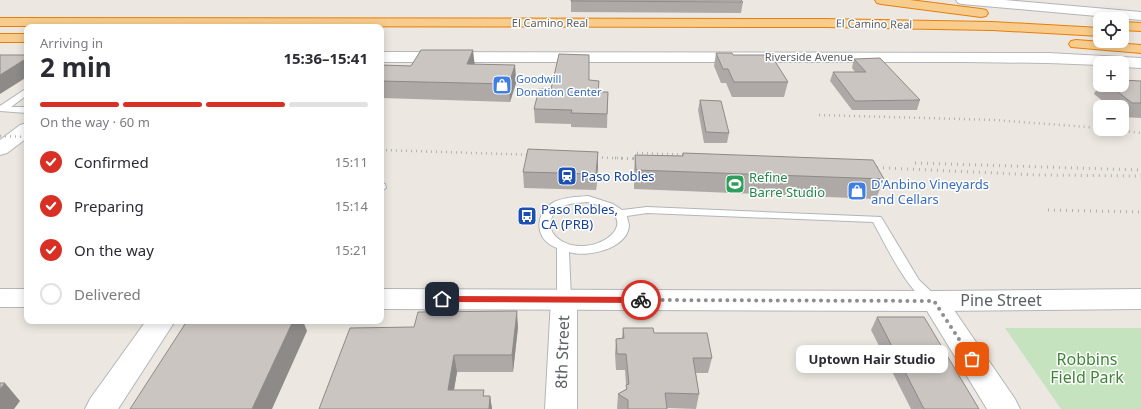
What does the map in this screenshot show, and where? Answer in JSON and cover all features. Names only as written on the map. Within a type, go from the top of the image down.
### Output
[{"type":"highway","points":[[881,0],[949,9],[1093,23]]},
{"type":"highway","name":"El Camino Real","points":[[0,22],[824,23],[992,26],[1093,32]]},
{"type":"highway","points":[[1129,26],[1141,27]]},
{"type":"highway","points":[[1129,34],[1141,35]]},
{"type":"highway","name":"El Camino Real","points":[[778,37],[849,36],[977,39]]},
{"type":"highway","points":[[0,38],[24,38]]},
{"type":"highway","points":[[1016,41],[1141,49]]},
{"type":"street","points":[[962,0],[1141,16]]},
{"type":"street","name":"Riverside Avenue","points":[[384,57],[965,56],[1048,58],[1141,63]]},
{"type":"street","points":[[0,149],[24,131]]},
{"type":"street","points":[[0,298],[24,298]]},
{"type":"street","name":"Pine Street","points":[[384,299],[934,301],[1141,299]]},
{"type":"street","name":"8th Street","points":[[561,409],[564,300]]},
{"type":"street","points":[[934,301],[1004,409]]},
{"type":"street","points":[[101,409],[159,324]]},
{"type":"lane","points":[[1,108],[24,94]]},
{"type":"lane","points":[[1,108],[24,110]]},
{"type":"lane","points":[[588,199],[601,202],[612,207],[620,214],[623,221],[623,229],[619,237],[612,243],[588,250],[563,246],[552,240],[546,232],[543,224],[546,215],[553,208],[563,202],[588,199]]},
{"type":"lane","points":[[620,214],[647,210],[877,219],[914,283],[934,301]]},
{"type":"lane","name":"8th Street","points":[[563,246],[564,300]]},
{"type":"green space","name":"Robbins Field Park","points":[[1005,328],[1141,328],[1141,409],[1061,409]]},
{"type":"building","points":[[741,0],[743,2],[571,1]]},
{"type":"building","points":[[421,50],[473,50],[467,64],[515,65],[509,84],[384,81],[384,65],[411,66]]},
{"type":"building","points":[[716,53],[732,53],[733,55],[771,55],[788,82],[734,82],[728,69],[723,69]]},
{"type":"building","points":[[559,54],[589,55],[589,80],[599,81],[598,92],[608,92],[607,114],[571,113],[572,110],[534,109],[539,89],[551,89]]},
{"type":"building","points":[[0,55],[24,55],[24,60],[0,75]]},
{"type":"building","points":[[880,58],[920,100],[855,101],[833,72],[866,72],[854,59]]},
{"type":"building","points":[[1129,80],[1141,81],[1141,103],[1132,103],[1118,92],[1129,92]]},
{"type":"building","points":[[700,100],[721,101],[729,133],[706,132]]},
{"type":"building","points":[[528,149],[598,152],[596,174],[523,172]]},
{"type":"building","points":[[683,153],[873,160],[884,179],[636,170],[635,155],[683,156]]},
{"type":"building","points":[[517,311],[512,355],[454,355],[448,390],[484,390],[483,396],[490,396],[489,409],[319,409],[350,328],[414,327],[418,312]]},
{"type":"building","points":[[877,317],[924,317],[979,409],[924,409]]},
{"type":"building","points":[[185,324],[292,324],[252,409],[130,409]]},
{"type":"building","points":[[623,328],[653,328],[654,333],[707,333],[712,358],[693,358],[699,394],[665,393],[667,409],[628,409],[628,400],[618,394],[627,389],[626,385],[629,384],[626,354],[617,354],[616,339],[624,338]]},
{"type":"building","points":[[0,383],[5,383],[0,389]]},
{"type":"railway","points":[[819,115],[995,120],[1093,127]]},
{"type":"railway","points":[[1129,132],[1141,133]]},
{"type":"railway","points":[[0,136],[24,137]]},
{"type":"railway","points":[[384,150],[537,155]]},
{"type":"railway","points":[[637,153],[693,155]]},
{"type":"railway","points":[[587,157],[625,158]]},
{"type":"railway","points":[[615,158],[625,158]]},
{"type":"railway","points":[[625,158],[645,159]]},
{"type":"railway","points":[[625,158],[644,159]]},
{"type":"railway","points":[[915,163],[1141,170]]},
{"type":"railway","points":[[865,167],[1038,175],[1141,176]]},
{"type":"railway","points":[[1048,210],[1141,212]]},
{"type":"way so far","points":[[641,300],[934,301],[972,359]]},
{"type":"place","name":"Goodwill Donation Center","points":[[502,85]]},
{"type":"place","name":"Paso Robles","points":[[567,176]]},
{"type":"place","name":"Refine Barre Studio","points":[[735,184]]},
{"type":"place","name":"D'Anbino Vineyards and Cellars","points":[[857,191]]},
{"type":"place","name":"Paso Robles, CA (PRB)","points":[[527,216]]},
{"type":"place","name":"Uptown Hair Studio","points":[[972,359]]},
{"type":"route","points":[[442,299],[641,300]]}]
